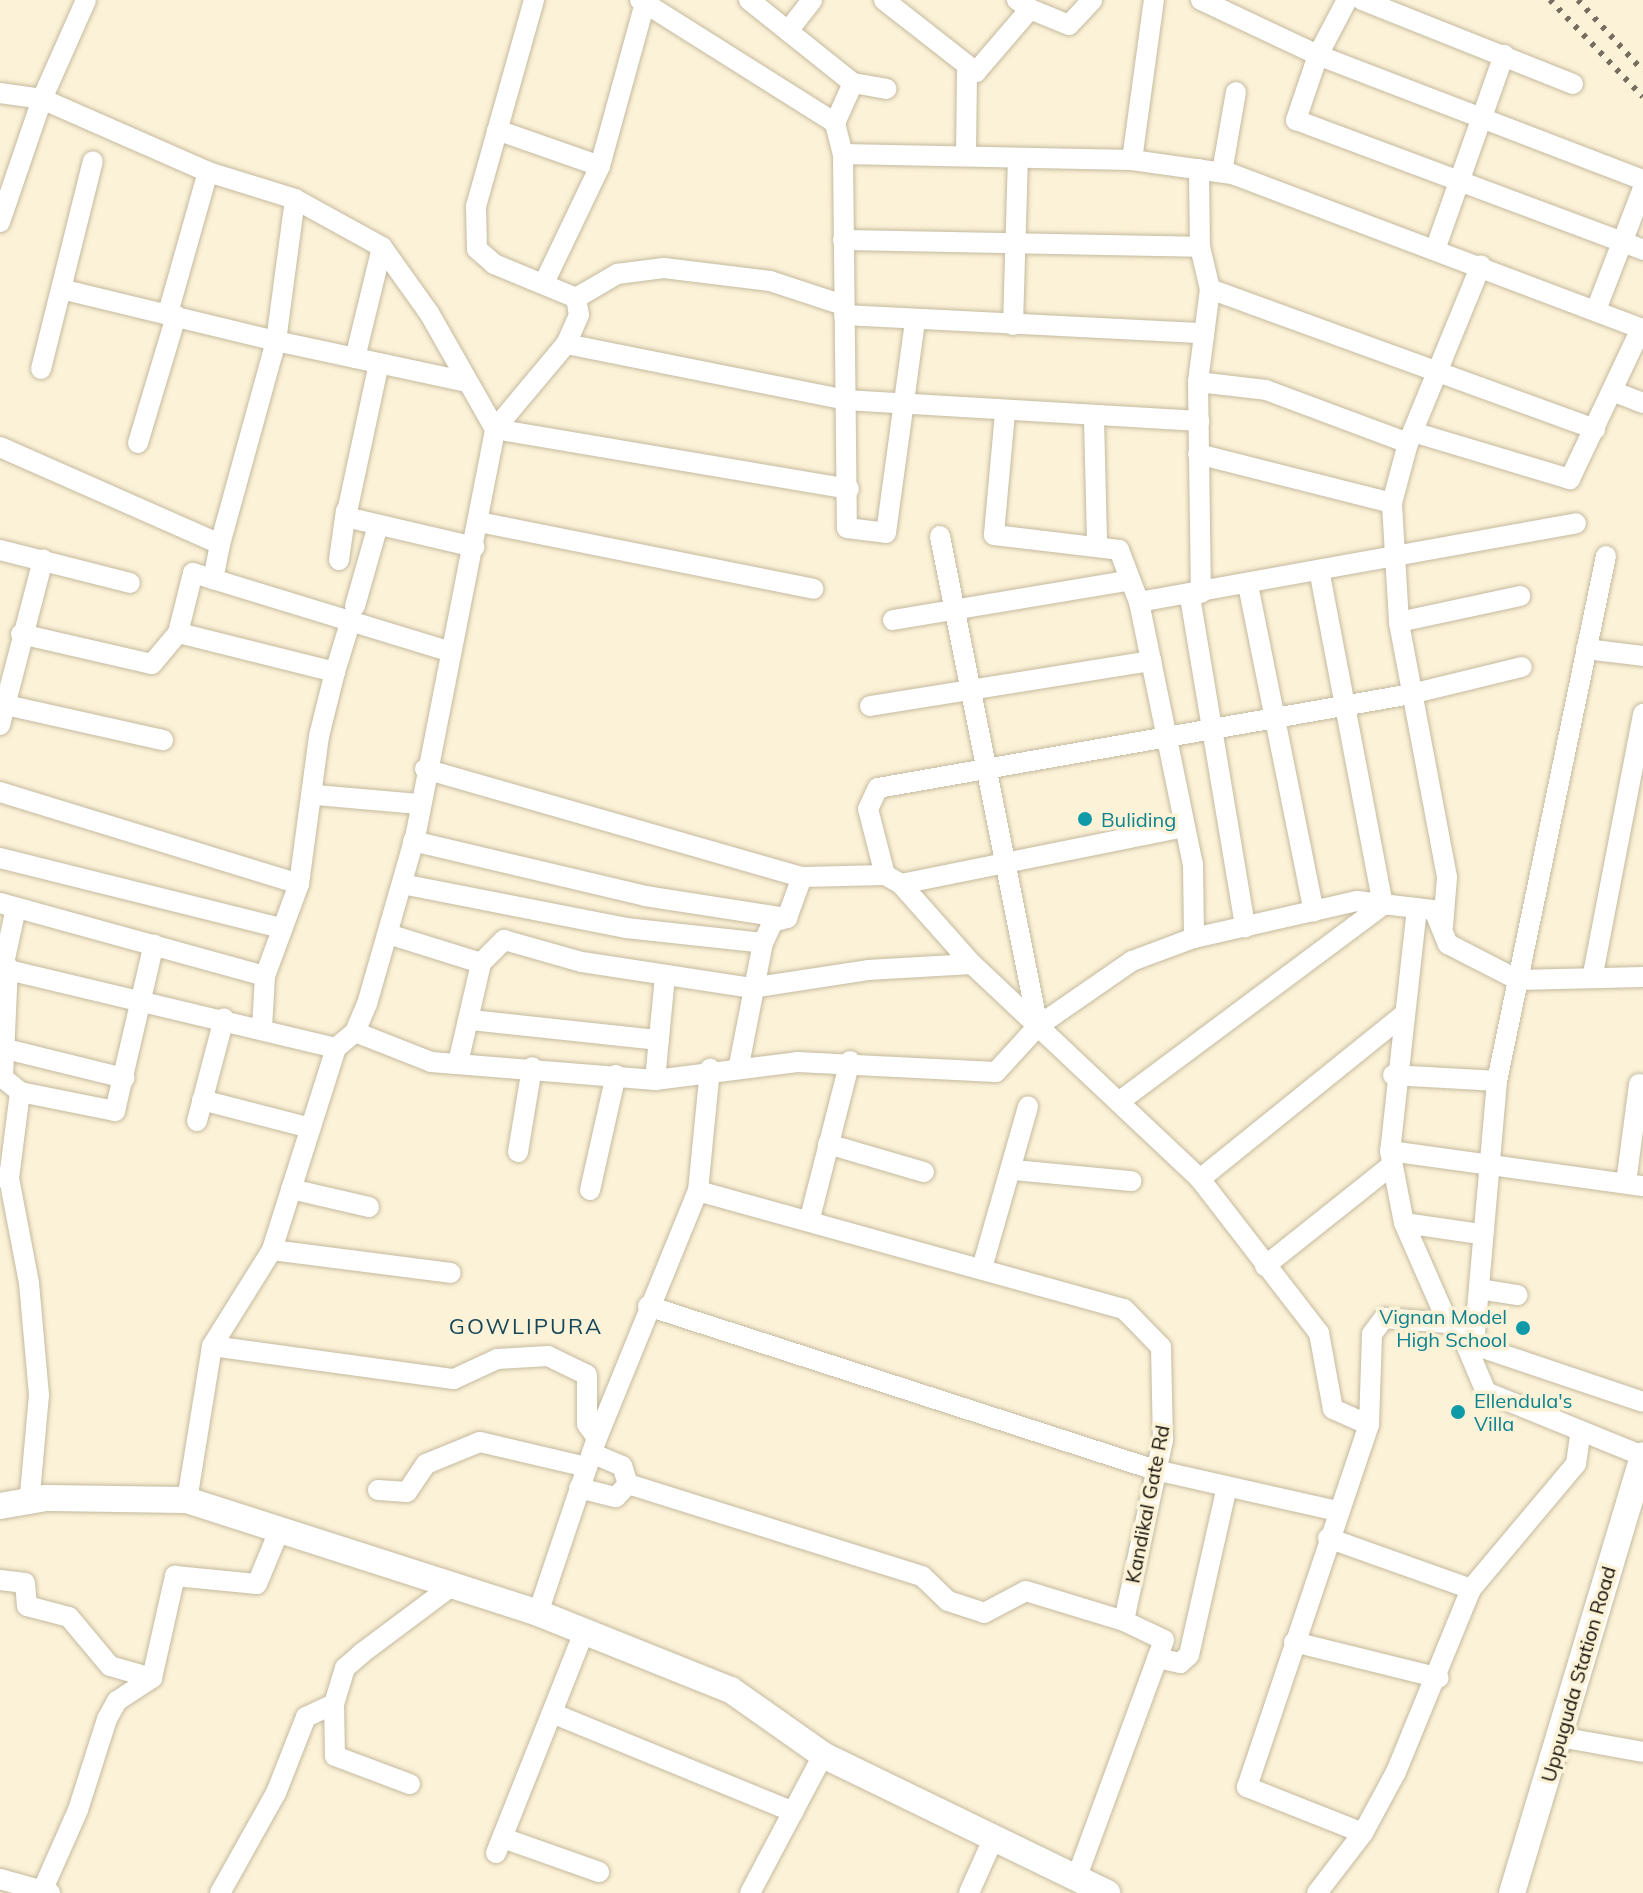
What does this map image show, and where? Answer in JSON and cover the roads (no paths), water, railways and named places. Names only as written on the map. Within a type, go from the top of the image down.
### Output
[{"type":"street","points":[[0,222],[42,99],[86,0]]},
{"type":"street","points":[[534,0],[476,207],[477,249],[494,264],[576,298]]},
{"type":"street","points":[[749,0],[853,83],[886,89]]},
{"type":"street","points":[[788,31],[812,0]]},
{"type":"street","points":[[884,0],[976,72],[1023,5],[1069,25],[1092,0]]},
{"type":"street","points":[[1132,160],[1154,0]]},
{"type":"street","points":[[1201,0],[1318,55],[1643,180]]},
{"type":"street","points":[[1347,0],[1318,55],[1296,120],[1643,250]]},
{"type":"street","points":[[1362,0],[1573,84]]},
{"type":"street","points":[[544,283],[600,166],[642,2],[835,123]]},
{"type":"street","points":[[1436,247],[1504,55]]},
{"type":"street","points":[[966,155],[967,67]]},
{"type":"street","points":[[853,83],[835,123],[843,154],[845,400],[849,489],[847,528],[886,533],[915,320]]},
{"type":"street","points":[[1222,172],[1236,92]]},
{"type":"street","points":[[0,93],[42,99],[208,172],[295,199],[382,247],[495,429],[849,489]]},
{"type":"street","points":[[497,130],[600,166]]},
{"type":"street","points":[[843,154],[1132,160],[1222,172],[1436,247],[1642,329],[1570,479],[1411,437],[1266,390],[1198,382]]},
{"type":"street","points":[[1013,325],[1018,158]]},
{"type":"street","points":[[41,369],[65,290],[93,161]]},
{"type":"street","points":[[1199,169],[1200,247],[1210,289],[1198,382],[1195,595],[1209,728],[1245,927]]},
{"type":"street","points":[[138,443],[208,172]]},
{"type":"street","points":[[1596,310],[1643,188]]},
{"type":"street","points":[[213,579],[276,341],[295,199]]},
{"type":"street","points":[[843,240],[1016,240],[1200,247]]},
{"type":"street","points":[[355,358],[382,247]]},
{"type":"street","points":[[1442,934],[1447,877],[1399,622],[1392,503],[1411,437],[1481,265]]},
{"type":"street","points":[[576,298],[617,274],[664,268],[770,281],[844,310],[915,320],[1204,333]]},
{"type":"street","points":[[1210,289],[1439,367],[1595,429]]},
{"type":"street","points":[[65,290],[276,341],[467,382]]},
{"type":"street","points":[[187,1500],[212,1346],[272,1250],[336,1048],[355,1032],[388,934],[413,841],[425,769],[475,547],[495,429],[566,344],[579,315],[576,298]]},
{"type":"street","points":[[566,344],[845,400],[1005,413],[1199,421]]},
{"type":"street","points":[[339,560],[346,510],[379,363]]},
{"type":"street","points":[[1612,391],[1643,403]]},
{"type":"street","points":[[1005,413],[994,535],[1119,550],[1127,581],[1139,602],[1169,734],[1183,827],[1193,864],[1194,938]]},
{"type":"street","points":[[1094,418],[1097,545]]},
{"type":"street","points":[[0,447],[220,544]]},
{"type":"street","points":[[1198,454],[1392,503]]},
{"type":"street","points":[[346,510],[346,517],[475,547]]},
{"type":"street","points":[[479,522],[813,589]]},
{"type":"street","points":[[1139,602],[1195,595],[1576,523]]},
{"type":"street","points":[[262,1028],[265,976],[299,884],[316,795],[319,736],[378,525]]},
{"type":"street","points":[[940,536],[953,609],[974,689],[986,766],[1038,1026]]},
{"type":"street","points":[[0,550],[130,583]]},
{"type":"street","points":[[1606,556],[1497,1081],[1491,1161],[1480,1234],[1479,1289],[1469,1342],[1486,1392],[1580,1435],[1643,1455]]},
{"type":"street","points":[[43,560],[21,634],[3,715],[163,740]]},
{"type":"street","points":[[1319,571],[1383,905]]},
{"type":"street","points":[[21,634],[152,664],[178,633],[193,573],[352,614],[451,652]]},
{"type":"street","points":[[893,620],[1127,581]]},
{"type":"street","points":[[1248,585],[1314,911]]},
{"type":"street","points":[[1399,622],[1520,596]]},
{"type":"street","points":[[178,633],[335,672]]},
{"type":"street","points":[[1586,649],[1643,656]]},
{"type":"street","points":[[870,706],[1151,661]]},
{"type":"street","points":[[1369,1425],[1333,1409],[1319,1333],[1200,1179],[972,964],[893,880],[868,809],[878,788],[986,766],[1275,718],[1343,702],[1411,694],[1522,667]]},
{"type":"street","points":[[1593,974],[1643,714]]},
{"type":"street","points":[[425,769],[802,877],[893,880],[1007,865],[1183,827]]},
{"type":"street","points":[[0,792],[299,884]]},
{"type":"street","points":[[316,795],[419,804]]},
{"type":"street","points":[[413,841],[645,896],[787,918]]},
{"type":"street","points":[[0,858],[281,928]]},
{"type":"street","points":[[787,918],[802,877]]},
{"type":"street","points":[[402,884],[626,928],[763,943]]},
{"type":"street","points":[[355,1032],[431,1062],[532,1067],[655,1080],[739,1065],[850,1061],[996,1072],[1038,1026],[1132,961],[1194,938],[1357,901],[1434,910],[1448,944],[1518,980],[1593,974],[1643,977]]},
{"type":"street","points":[[1120,1101],[1383,905]]},
{"type":"street","points":[[154,944],[124,1078],[110,1113],[20,1092],[4,1084],[4,968],[8,906],[154,944],[265,976]]},
{"type":"street","points":[[1417,908],[1393,1075],[1391,1158],[1404,1223],[1448,1323],[1469,1342],[1643,1402]]},
{"type":"street","points":[[739,1065],[751,988],[763,943],[773,922],[787,918]]},
{"type":"street","points":[[388,934],[481,963]]},
{"type":"street","points":[[458,1063],[471,1020],[481,963],[504,940],[665,977],[751,988],[868,970],[972,964]]},
{"type":"street","points":[[4,968],[336,1048]]},
{"type":"street","points":[[655,1080],[665,977]]},
{"type":"street","points":[[1200,1179],[1402,1016]]},
{"type":"street","points":[[197,1121],[224,1019]]},
{"type":"street","points":[[471,1020],[659,1040]]},
{"type":"street","points":[[3,1059],[124,1078]]},
{"type":"street","points":[[810,1218],[850,1061]]},
{"type":"street","points":[[518,1152],[532,1067]]},
{"type":"street","points":[[538,1613],[592,1453],[648,1306],[698,1191],[710,1069]]},
{"type":"street","points":[[590,1190],[616,1075]]},
{"type":"street","points":[[1393,1075],[1497,1081]]},
{"type":"street","points":[[1265,1266],[1391,1158],[1491,1161],[1634,1185],[1639,1084]]},
{"type":"street","points":[[20,1092],[5,1177],[7,1227],[29,1283],[39,1395],[29,1504]]},
{"type":"street","points":[[202,1100],[310,1128]]},
{"type":"street","points":[[982,1268],[1014,1170],[1028,1106]]},
{"type":"street","points":[[828,1144],[924,1172]]},
{"type":"street","points":[[1014,1170],[1131,1181]]},
{"type":"street","points":[[291,1189],[369,1207]]},
{"type":"street","name":"Kandikal Gate Rd","points":[[698,1191],[810,1218],[1124,1309],[1152,1331],[1167,1388],[1155,1470],[1124,1621]]},
{"type":"street","points":[[1404,1223],[1480,1234]]},
{"type":"street","points":[[272,1250],[451,1273]]},
{"type":"street","points":[[1479,1289],[1518,1295]]},
{"type":"street","points":[[648,1306],[1155,1470],[1337,1511]]},
{"type":"street","points":[[1363,1833],[1247,1787],[1337,1511],[1369,1425],[1372,1334],[1384,1318],[1448,1323]]},
{"type":"street","points":[[212,1346],[460,1379],[497,1359],[548,1356],[587,1375],[587,1424],[592,1453]]},
{"type":"street","points":[[1317,1893],[1363,1833],[1439,1678],[1471,1589],[1576,1464],[1580,1435]]},
{"type":"street","points":[[378,1490],[407,1492],[426,1464],[480,1442],[592,1453],[622,1466],[628,1484]]},
{"type":"street","name":"Uppuguda Station Road","points":[[1512,1893],[1643,1455]]},
{"type":"street","points":[[579,1488],[616,1497],[628,1484]]},
{"type":"street","points":[[628,1484],[922,1576],[948,1601],[984,1613],[1026,1591],[1124,1621],[1164,1640],[1077,1877]]},
{"type":"street","points":[[1157,1658],[1186,1661],[1227,1487]]},
{"type":"street","points":[[0,1506],[187,1500],[449,1588],[538,1613],[731,1690],[823,1755],[1107,1893]]},
{"type":"street","points":[[0,1879],[47,1891],[107,1719],[117,1701],[152,1678],[175,1576],[257,1584],[279,1531]]},
{"type":"street","points":[[1328,1538],[1471,1589]]},
{"type":"street","points":[[0,1580],[25,1583],[27,1606],[69,1617],[110,1666],[152,1678]]},
{"type":"street","points":[[410,1784],[335,1756],[334,1704],[345,1668],[449,1588]]},
{"type":"street","points":[[584,1632],[500,1846],[599,1872]]},
{"type":"street","points":[[1294,1642],[1439,1678]]},
{"type":"street","points":[[220,1893],[276,1793],[306,1717],[334,1704]]},
{"type":"street","points":[[552,1713],[793,1812]]},
{"type":"street","points":[[1560,1737],[1643,1752]]},
{"type":"street","points":[[750,1893],[823,1755]]},
{"type":"street","points":[[969,1893],[994,1837]]},
{"type":"railway","points":[[1550,0],[1643,97]]},
{"type":"railway","points":[[1578,0],[1643,71]]},
{"type":"place","name":"Buliding","points":[[1085,819]]},
{"type":"place","name":"Vignan Model High School","points":[[1523,1328]]},
{"type":"place","name":"Ellendula's Villa","points":[[1458,1412]]},
{"type":"district","name":"GOWLIPURA","points":[[526,1327]]}]
